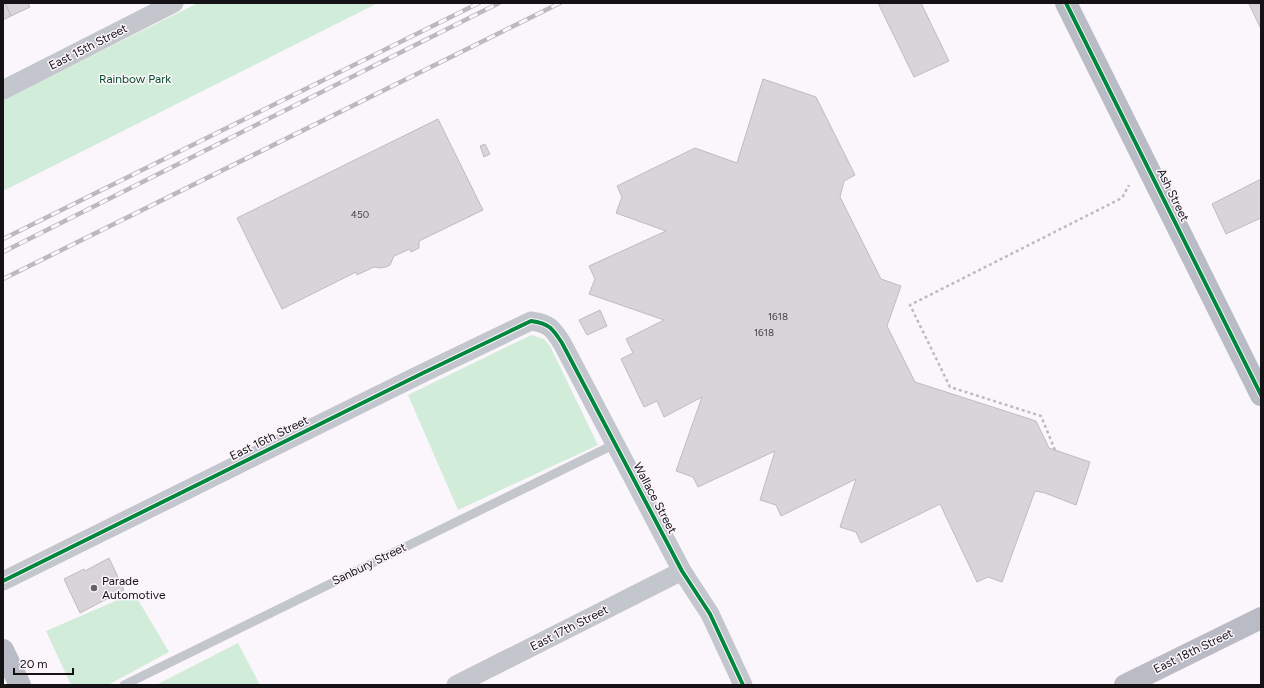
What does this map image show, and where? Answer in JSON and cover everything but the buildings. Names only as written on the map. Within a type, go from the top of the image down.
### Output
[{"type":"street","name":"East 15th Street","points":[[3,90],[174,3]]},
{"type":"street","name":"Ash Street","points":[[1066,3],[1261,395]]},
{"type":"street","name":"East 16th Street","points":[[3,581],[531,321],[545,324]]},
{"type":"street","name":"Wallace Street","points":[[545,324],[554,331],[562,343],[682,571],[710,614],[743,685]]},
{"type":"street","name":"East 17th Street","points":[[456,685],[682,571]]},
{"type":"street","name":"East 18th Street","points":[[1125,685],[1261,618]]},
{"type":"street","points":[[3,650],[20,685]]},
{"type":"lane","name":"Sanbury Street","points":[[124,685],[615,444]]},
{"type":"path","points":[[1055,450],[1041,416],[950,387],[910,305],[1122,198],[1129,185]]},
{"type":"green space","name":"Rainbow Park","points":[[198,3],[378,3],[3,191],[3,100]]},
{"type":"green space","points":[[532,335],[544,339],[550,346],[598,445],[458,510],[408,395]]},
{"type":"green space","points":[[134,593],[169,652],[108,685],[71,685],[46,631]]},
{"type":"green space","points":[[238,643],[260,685],[156,685]]},
{"type":"railway","points":[[3,239],[479,3]]},
{"type":"railway","points":[[3,252],[499,3]]},
{"type":"railway","points":[[3,279],[560,3]]},
{"type":"cycle path","points":[[1066,3],[1261,395]]},
{"type":"cycle path","points":[[3,581],[531,321],[546,325],[556,334],[562,343],[682,571],[710,614],[743,685]]},
{"type":"place","name":"Parade Automotive","points":[[94,588]]}]
